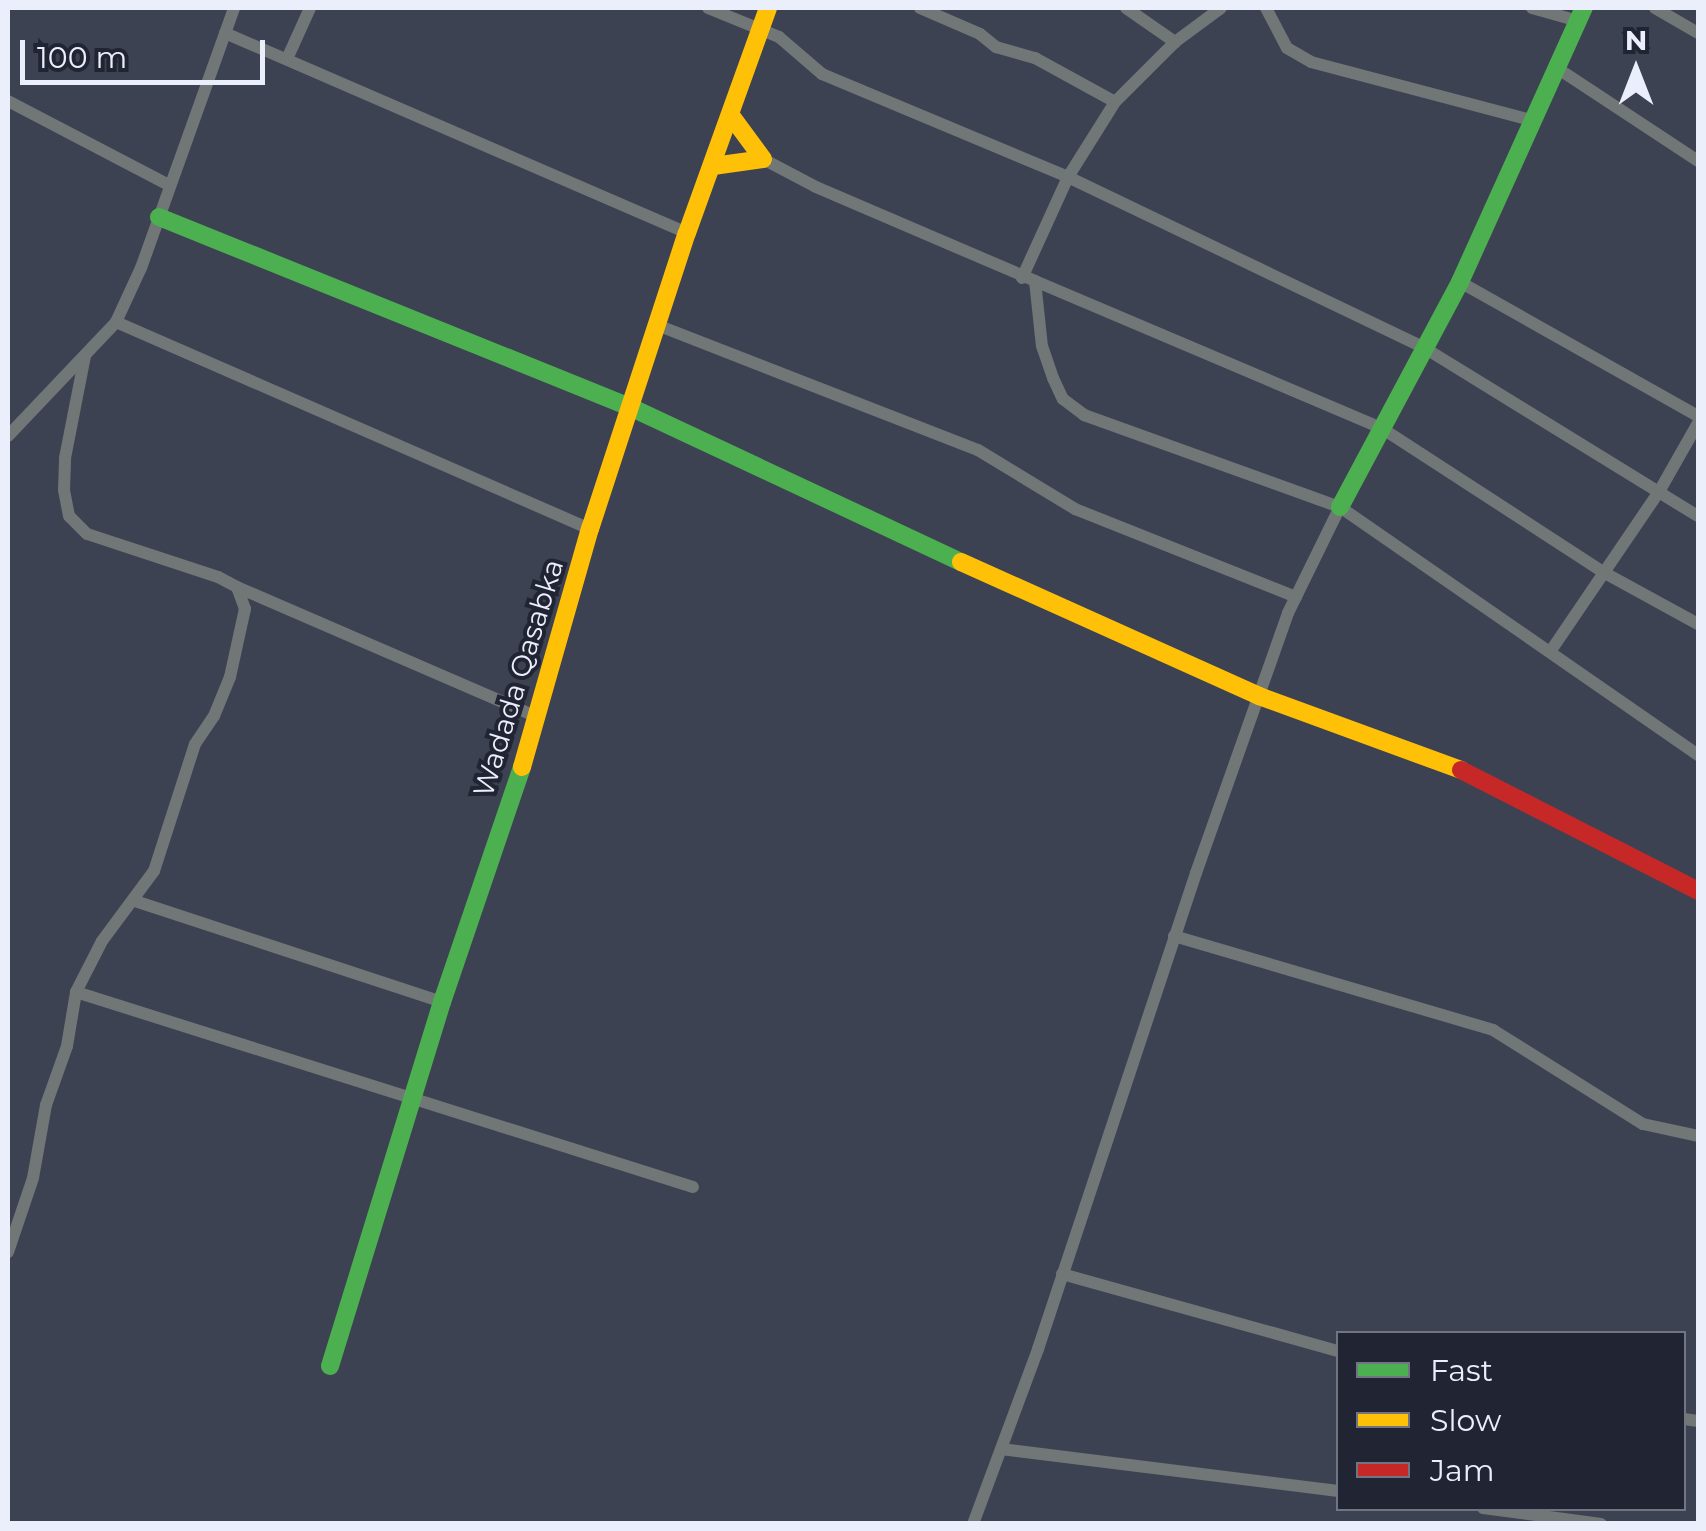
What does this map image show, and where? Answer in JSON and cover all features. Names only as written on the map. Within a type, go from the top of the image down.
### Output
[{"type":"street","points":[[8,436],[116,322],[234,8]]},
{"type":"street","points":[[288,59],[310,8]]},
{"type":"street","points":[[708,8],[779,37],[822,74],[1068,178],[1423,346],[1698,516]]},
{"type":"street","name":"Wadada Qasabka","points":[[330,1366],[442,1002],[539,718],[590,529],[687,232],[732,117],[768,8]]},
{"type":"street","points":[[920,8],[980,34],[996,47],[1036,58],[1115,102]]},
{"type":"street","points":[[1126,8],[1175,42]]},
{"type":"street","points":[[1221,8],[1175,42],[1115,102],[1068,178],[1029,279],[1042,346],[1062,399],[1084,415],[1340,507],[1698,754]]},
{"type":"street","points":[[1266,8],[1287,48],[1311,62],[1534,121]]},
{"type":"street","points":[[973,1524],[1062,1274],[1174,936],[1296,597],[1423,346],[1460,282],[1581,14],[1532,8]]},
{"type":"street","points":[[1655,8],[1698,34]]},
{"type":"street","points":[[225,33],[687,232]]},
{"type":"street","points":[[1558,68],[1698,160]]},
{"type":"street","points":[[8,102],[167,184]]},
{"type":"street","points":[[732,117],[763,159],[816,188],[1383,430],[1603,572],[1698,624]]},
{"type":"street","points":[[713,166],[763,159]]},
{"type":"street","points":[[159,216],[630,406],[808,494],[1258,696],[1458,769],[1698,891]]},
{"type":"street","points":[[1460,282],[1698,419],[1660,490],[1550,652]]},
{"type":"street","points":[[116,322],[590,529]]},
{"type":"street","points":[[657,325],[978,450],[1074,509],[1296,597]]},
{"type":"street","points":[[85,356],[65,458],[64,490],[69,516],[87,534],[218,577],[539,718]]},
{"type":"street","points":[[8,1252],[33,1178],[46,1105],[67,1046],[76,992],[102,941],[154,871],[194,744],[214,716],[230,676],[245,610],[236,587]]},
{"type":"street","points":[[135,901],[442,1002]]},
{"type":"street","points":[[1174,936],[1494,1030],[1642,1124],[1698,1136]]},
{"type":"street","points":[[76,992],[693,1187]]},
{"type":"street","points":[[1062,1274],[1336,1351]]},
{"type":"street","points":[[1001,1450],[1336,1491]]},
{"type":"street","points":[[1505,1511],[1601,1524]]},
{"type":"traffic: fast","points":[[1340,507],[1460,282],[1584,8]]},
{"type":"traffic: fast","points":[[159,217],[630,407],[961,562]]},
{"type":"traffic: fast","points":[[330,1366],[442,1002],[522,767]]},
{"type":"traffic: slow","points":[[522,767],[590,529],[687,233],[768,8]]},
{"type":"traffic: slow","points":[[713,166],[763,159],[732,117]]},
{"type":"traffic: slow","points":[[961,562],[1259,696],[1461,770]]},
{"type":"traffic: jam","points":[[1461,770],[1698,891]]}]
